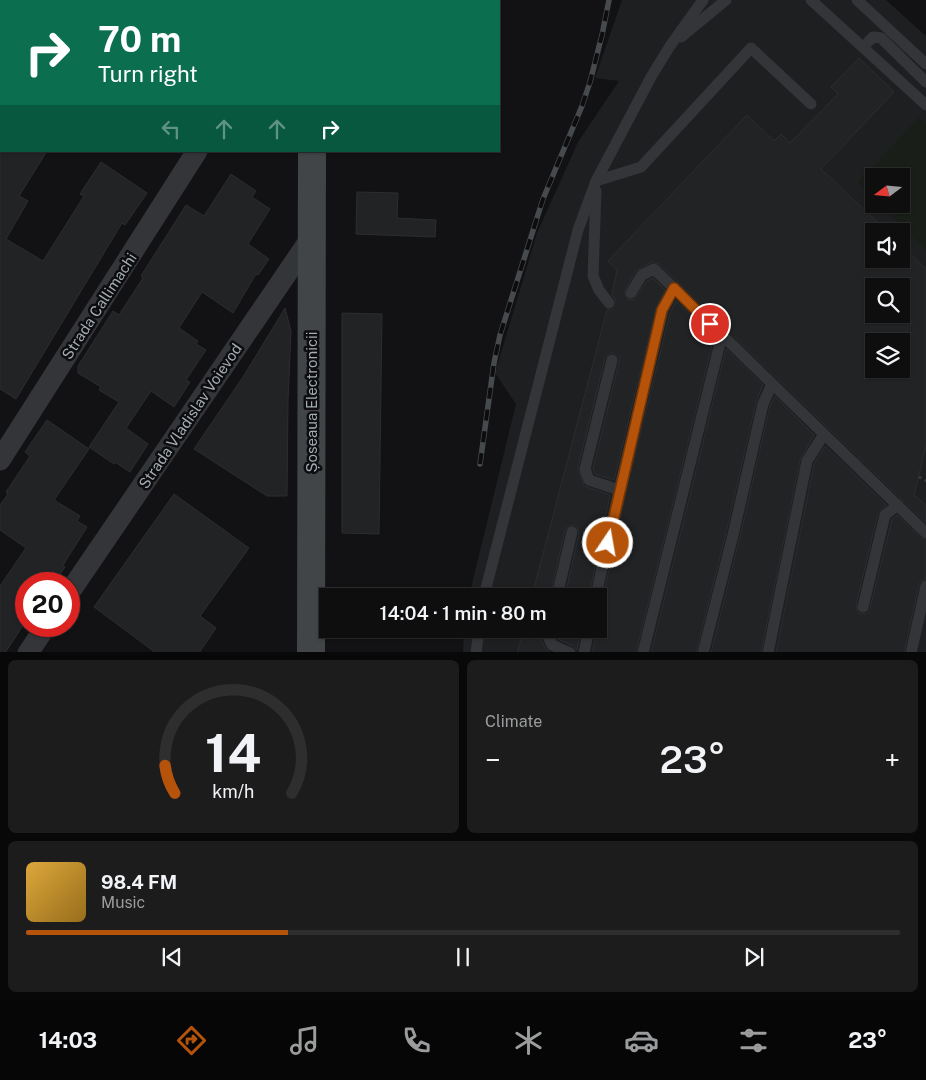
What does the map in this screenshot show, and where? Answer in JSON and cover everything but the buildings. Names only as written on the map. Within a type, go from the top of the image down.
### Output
[{"type":"street","name":"Strada Callimachi","points":[[0,460],[196,152]]},
{"type":"street","name":"Șoseaua Electronicii","points":[[311,652],[312,152]]},
{"type":"street","name":"Strada Vladislav Voievod","points":[[80,577],[311,238]]},
{"type":"street","points":[[28,652],[38,637]]},
{"type":"lane","points":[[486,588],[578,230],[596,181],[651,77],[670,46],[703,0]]},
{"type":"lane","points":[[670,46],[726,0]]},
{"type":"lane","points":[[811,0],[926,105]]},
{"type":"lane","points":[[857,0],[926,64]]},
{"type":"lane","points":[[868,42],[873,37],[881,38],[926,82]]},
{"type":"lane","points":[[596,181],[641,167],[751,48],[811,104]]},
{"type":"lane","points":[[596,181],[593,276],[599,290],[609,303]]},
{"type":"lane","points":[[630,293],[642,275],[654,270],[926,533]]},
{"type":"lane","points":[[598,588],[662,310],[674,288]]},
{"type":"lane","points":[[643,652],[722,335]]},
{"type":"lane","points":[[612,360],[585,470],[589,480],[619,490]]},
{"type":"lane","points":[[703,652],[733,535],[763,404],[772,384]]},
{"type":"lane","points":[[770,652],[808,460],[824,434]]},
{"type":"lane","points":[[863,607],[885,515],[898,505]]},
{"type":"lane","points":[[559,588],[572,532]]},
{"type":"lane","points":[[912,652],[926,586]]},
{"type":"lane","points":[[476,652],[478,638]]},
{"type":"lane","points":[[549,638],[552,645],[570,652]]},
{"type":"lane","points":[[584,652],[587,638]]},
{"type":"path","points":[[919,477],[926,482]]},
{"type":"shaded area","points":[[622,0],[886,0],[926,36],[926,652],[463,652],[464,638],[607,638],[607,588],[471,588],[516,404],[495,373],[537,233],[578,142],[619,81],[595,78]]},
{"type":"shaded area","points":[[919,117],[926,124],[926,250],[910,234],[910,223],[898,223],[888,213],[910,213],[910,168],[872,168]]},
{"type":"shaded area","points":[[865,175],[865,190],[858,183]]},
{"type":"railway","points":[[480,464],[494,363],[500,335],[543,199],[582,106],[590,82],[609,0]]},
{"type":"route","points":[[608,543],[662,310],[674,288],[710,324]]}]
